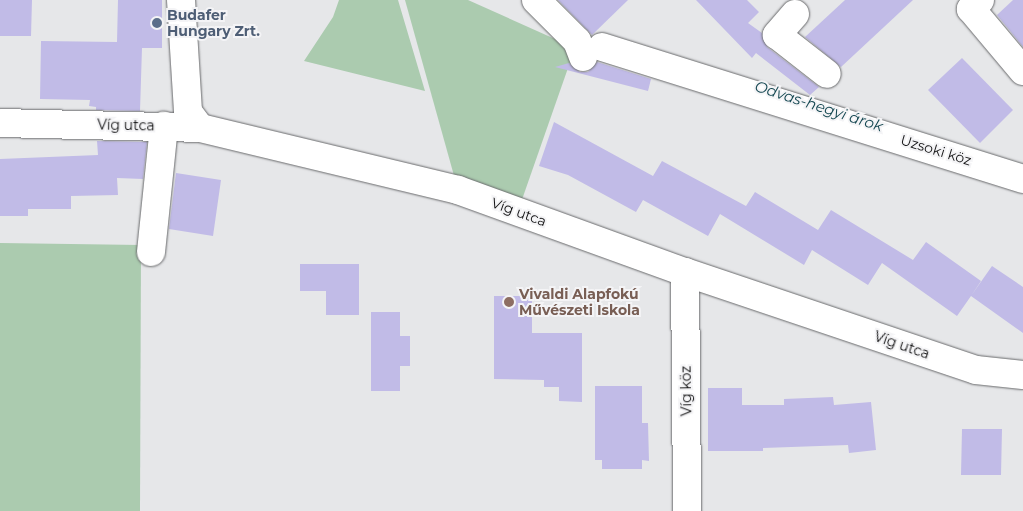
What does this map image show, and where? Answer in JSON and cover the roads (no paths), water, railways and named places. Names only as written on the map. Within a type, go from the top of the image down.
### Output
[{"type":"street","points":[[181,0],[188,112],[200,128]]},
{"type":"street","name":"Uzsoki köz","points":[[536,0],[578,41],[593,52],[791,106],[1023,179]]},
{"type":"street","points":[[980,0],[971,9],[1023,71]]},
{"type":"street","points":[[796,5],[778,35],[827,74]]},
{"type":"street","name":"Víg utca","points":[[0,123],[200,128],[458,190],[685,272],[976,370],[1023,375]]},
{"type":"street","points":[[150,252],[164,126]]},
{"type":"street","name":"Víg köz","points":[[685,272],[687,511]]},
{"type":"place","name":"Budafer Hungary Zrt.","points":[[157,23]]},
{"type":"place","name":"Vivaldi Alapfokú Művészeti Iskola","points":[[509,302]]},
{"type":"water label","name":"Odvas-hegyi árok","points":[[819,106]]}]
